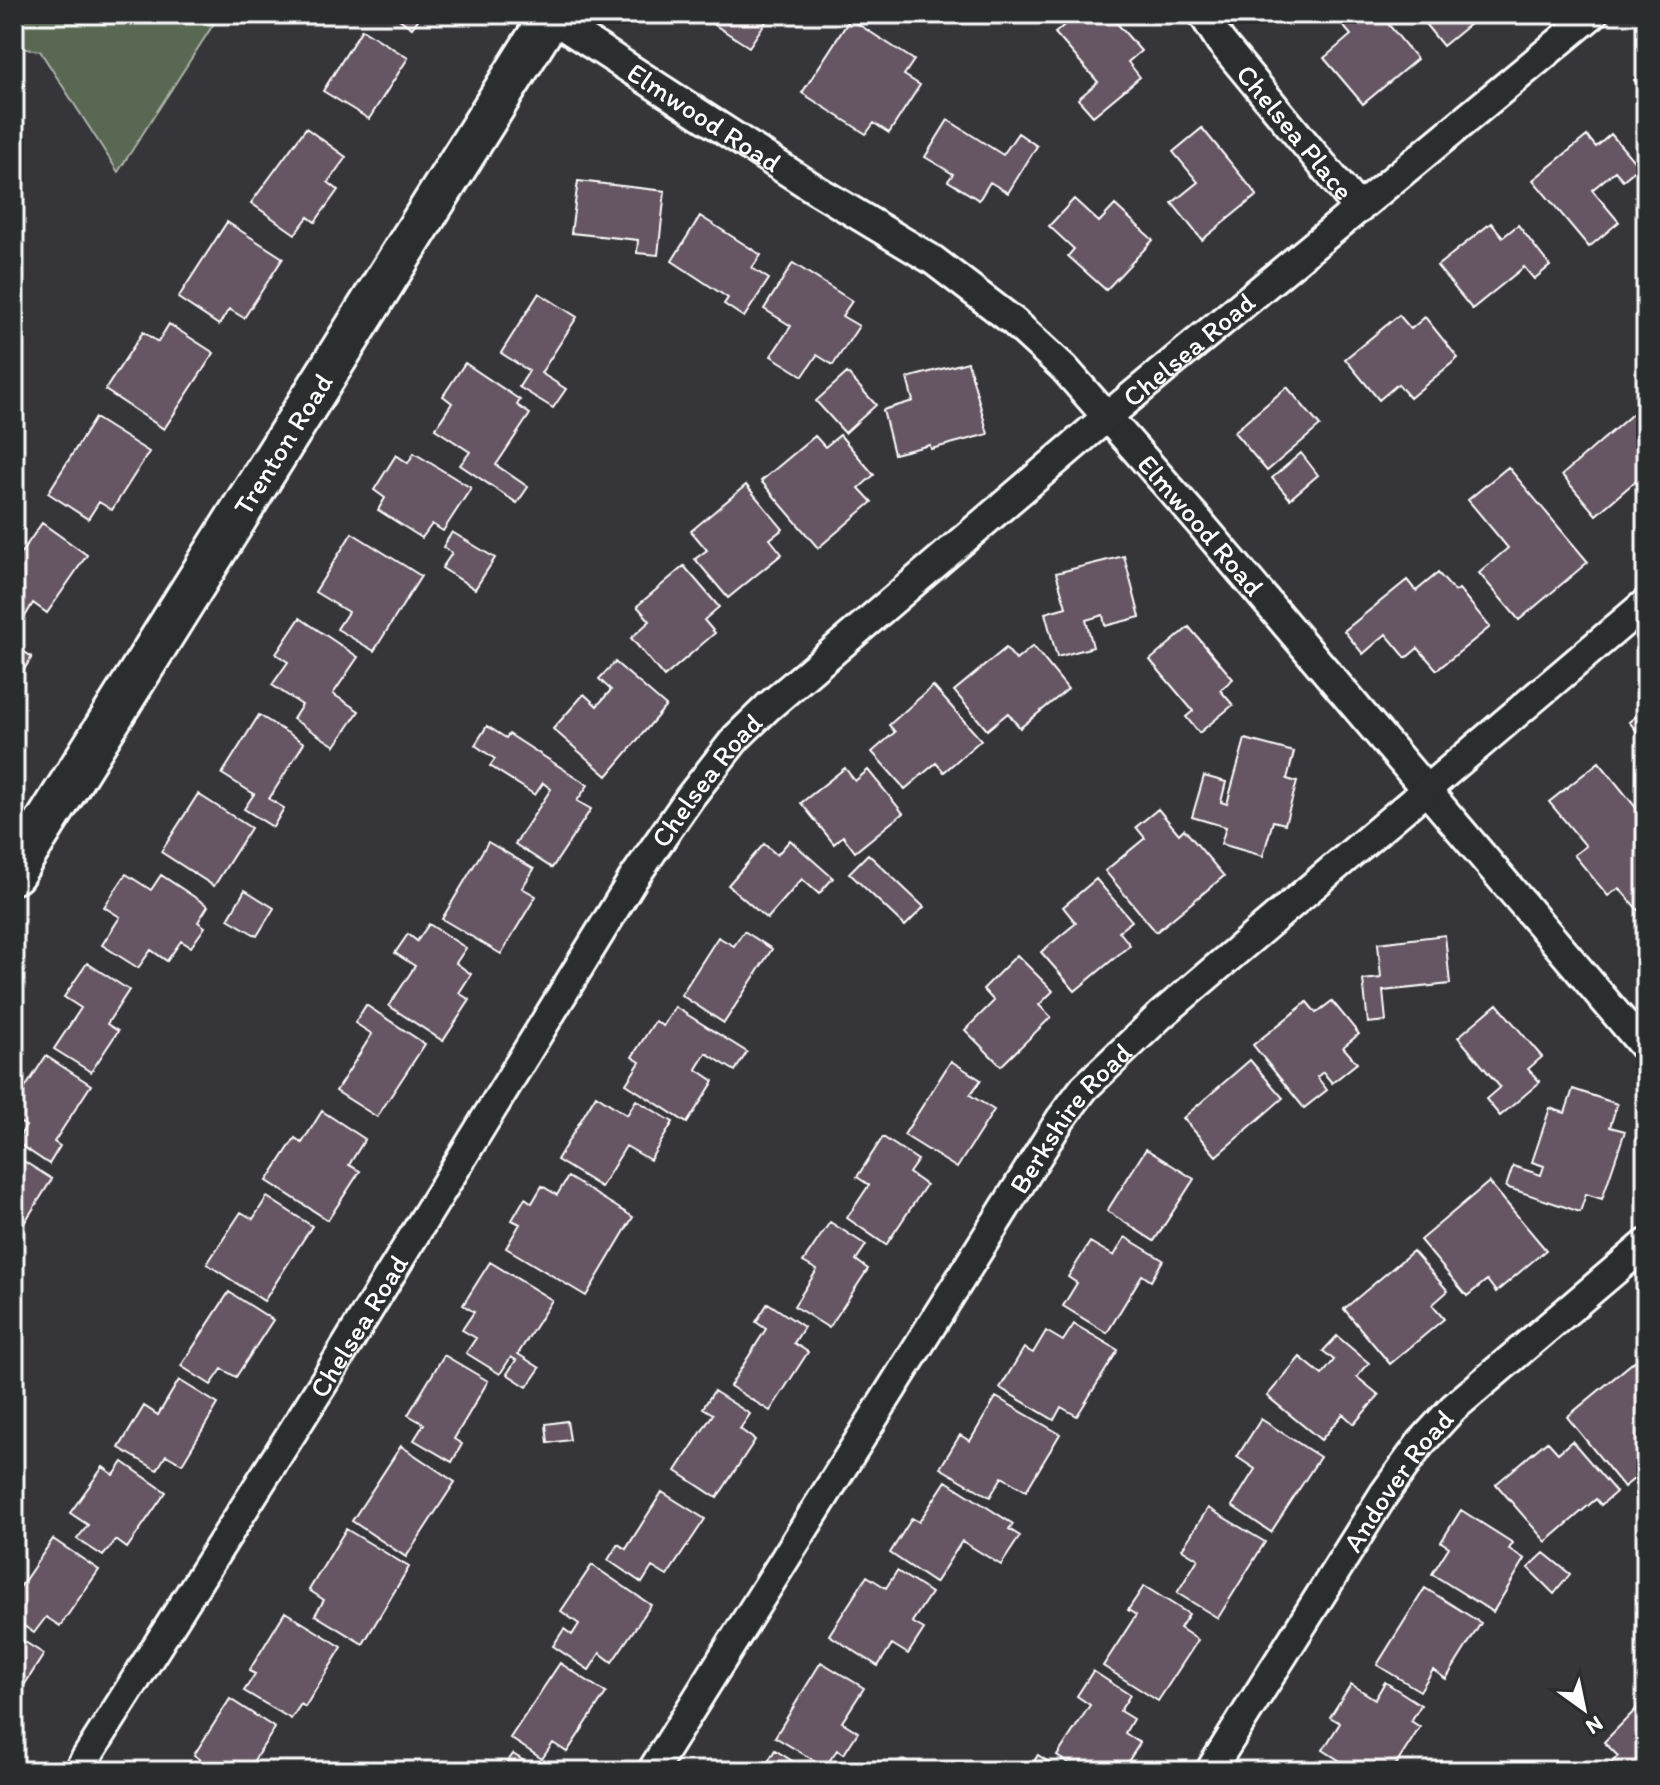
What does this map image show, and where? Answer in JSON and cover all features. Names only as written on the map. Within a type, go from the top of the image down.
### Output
[{"type":"main road","name":"Trenton Road","points":[[14,873],[551,16]]},
{"type":"street","name":"Chelsea Place","points":[[1203,14],[1221,42],[1359,209]]},
{"type":"street","name":"Chelsea Road","points":[[78,1771],[329,1374],[633,879],[736,738],[768,707],[1108,416],[1593,14]]},
{"type":"street","name":"Elmwood Road","points":[[551,16],[777,165],[933,260],[1014,322],[1064,368],[1646,1049]]},
{"type":"street","name":"Berkshire Road","points":[[652,1771],[942,1305],[1060,1120],[1084,1088],[1161,1015],[1646,603]]},
{"type":"street","name":"Andover Road","points":[[1210,1771],[1384,1494],[1420,1444],[1453,1408],[1646,1244]]},
{"type":"green space","points":[[14,14],[220,14],[118,172],[40,51],[14,47]]},
{"type":"building","points":[[392,14],[422,14],[412,28]]},
{"type":"building","points":[[707,14],[771,14],[749,47],[704,18]]},
{"type":"building","points":[[1077,14],[1109,14],[1141,51],[1128,62],[1140,77],[1093,116],[1078,99],[1098,82],[1055,33]]},
{"type":"building","points":[[1333,14],[1380,14],[1417,59],[1363,104],[1324,58],[1351,35]]},
{"type":"building","points":[[1417,14],[1471,14],[1476,19],[1443,46]]},
{"type":"building","points":[[850,19],[914,60],[904,75],[920,85],[889,133],[874,123],[866,134],[802,93]]},
{"type":"building","points":[[362,29],[408,58],[369,119],[323,91]]},
{"type":"building","points":[[1646,70],[1646,94],[1634,80]]},
{"type":"building","points":[[948,120],[1003,155],[1018,133],[1037,146],[1008,193],[990,182],[979,200],[948,181],[953,174],[925,157]]},
{"type":"building","points":[[306,128],[346,157],[328,182],[338,190],[315,222],[308,217],[295,234],[251,203]]},
{"type":"building","points":[[1202,128],[1257,195],[1202,240],[1172,203],[1198,182],[1173,152]]},
{"type":"building","points":[[1611,134],[1639,167],[1623,180],[1615,171],[1592,190],[1619,222],[1589,247],[1533,180],[1587,136],[1596,147]]},
{"type":"building","points":[[578,181],[665,191],[658,255],[637,253],[638,240],[571,233]]},
{"type":"building","points":[[1074,199],[1099,222],[1115,205],[1153,240],[1106,290],[1068,256],[1074,249],[1049,226]]},
{"type":"building","points":[[700,216],[761,255],[752,268],[769,279],[744,317],[724,304],[728,298],[672,261]]},
{"type":"building","points":[[227,222],[283,258],[244,318],[229,309],[219,325],[178,298]]},
{"type":"building","points":[[1491,223],[1503,237],[1518,225],[1550,266],[1534,279],[1524,267],[1472,309],[1437,266]]},
{"type":"building","points":[[793,263],[852,301],[842,316],[859,326],[833,365],[817,355],[803,376],[771,356],[791,326],[764,309]]},
{"type":"building","points":[[539,293],[577,317],[541,373],[566,389],[553,408],[519,387],[529,371],[501,353]]},
{"type":"building","points":[[1399,315],[1411,329],[1425,317],[1458,358],[1410,398],[1398,384],[1379,400],[1345,359]]},
{"type":"building","points":[[169,324],[214,353],[164,429],[105,390],[143,332],[158,342]]},
{"type":"building","points":[[968,362],[988,434],[931,449],[930,445],[894,454],[883,410],[913,401],[907,378]]},
{"type":"building","points":[[465,363],[520,400],[517,405],[530,414],[496,465],[528,487],[517,503],[460,465],[470,452],[435,429],[452,403],[443,396]]},
{"type":"building","points":[[847,373],[876,405],[845,433],[816,401]]},
{"type":"building","points":[[1287,387],[1320,426],[1267,471],[1234,432]]},
{"type":"building","points":[[1645,403],[1646,472],[1596,515],[1562,475]]},
{"type":"building","points":[[95,418],[149,452],[112,510],[99,502],[88,519],[48,493]]},
{"type":"building","points":[[840,435],[874,475],[859,488],[872,502],[818,548],[761,481],[815,436],[825,447]]},
{"type":"building","points":[[414,453],[471,488],[443,531],[432,524],[422,538],[378,510],[385,498],[374,490],[396,455],[408,463]]},
{"type":"building","points":[[1301,453],[1318,475],[1290,499],[1272,478]]},
{"type":"building","points":[[1508,467],[1588,562],[1519,620],[1479,573],[1508,548],[1468,500]]},
{"type":"building","points":[[746,485],[783,529],[770,539],[782,554],[728,598],[695,559],[707,550],[691,531]]},
{"type":"building","points":[[42,523],[87,555],[47,613],[33,603],[23,620],[14,614],[14,563]]},
{"type":"building","points":[[452,532],[495,558],[475,589],[442,568],[452,553],[443,547]]},
{"type":"building","points":[[352,533],[421,576],[374,651],[337,629],[348,612],[315,592]]},
{"type":"building","points":[[1124,556],[1140,617],[1105,626],[1103,615],[1086,620],[1093,647],[1057,657],[1045,613],[1066,607],[1056,573]]},
{"type":"building","points":[[684,566],[719,607],[704,620],[715,633],[664,677],[631,638],[650,621],[637,606]]},
{"type":"building","points":[[1438,573],[1455,592],[1459,589],[1490,627],[1437,670],[1418,648],[1406,658],[1386,634],[1363,654],[1344,631],[1407,580],[1416,591]]},
{"type":"building","points":[[300,618],[358,657],[333,694],[359,711],[335,746],[293,719],[302,705],[272,685],[288,662],[276,654]]},
{"type":"building","points":[[1189,627],[1233,679],[1220,690],[1233,705],[1199,733],[1186,717],[1193,711],[1150,660]]},
{"type":"building","points":[[14,645],[32,657],[14,685]]},
{"type":"building","points":[[1033,646],[1068,689],[1020,728],[1008,713],[987,730],[954,691],[1006,648],[1016,660]]},
{"type":"building","points":[[615,662],[666,706],[607,776],[553,729],[584,694],[597,706],[611,690],[599,679]]},
{"type":"building","points":[[933,686],[981,740],[944,772],[936,763],[905,789],[872,752],[895,732],[889,725]]},
{"type":"building","points":[[1646,708],[1646,742],[1629,722]]},
{"type":"building","points":[[259,715],[304,743],[269,799],[284,808],[273,827],[244,809],[254,794],[222,774]]},
{"type":"building","points":[[487,726],[506,738],[509,734],[588,785],[577,801],[591,809],[552,868],[515,844],[551,789],[543,783],[535,795],[490,766],[495,759],[475,745]]},
{"type":"building","points":[[1245,739],[1294,752],[1287,779],[1297,782],[1285,824],[1273,821],[1263,856],[1221,844],[1226,827],[1192,817],[1204,776],[1226,782],[1221,802],[1227,804]]},
{"type":"building","points":[[1599,762],[1646,820],[1646,912],[1642,915],[1619,888],[1608,896],[1574,855],[1586,846],[1549,802]]},
{"type":"building","points":[[845,768],[855,781],[868,770],[903,813],[855,852],[843,836],[834,844],[801,803]]},
{"type":"building","points":[[198,794],[251,828],[214,886],[161,852]]},
{"type":"building","points":[[1158,809],[1179,834],[1184,829],[1224,876],[1156,932],[1105,871],[1145,838],[1136,827]]},
{"type":"building","points":[[790,840],[833,878],[819,894],[802,879],[767,919],[728,885],[764,844],[777,855]]},
{"type":"building","points":[[488,842],[534,869],[522,888],[536,896],[501,954],[442,919]]},
{"type":"building","points":[[868,854],[924,907],[905,926],[849,873]]},
{"type":"building","points":[[126,874],[151,890],[161,875],[208,906],[198,922],[205,927],[191,947],[181,941],[167,961],[151,950],[138,968],[102,945],[120,917],[104,907]]},
{"type":"building","points":[[1096,879],[1132,921],[1119,931],[1130,945],[1075,991],[1041,952],[1076,923],[1063,907]]},
{"type":"building","points":[[245,890],[274,908],[257,936],[228,919]]},
{"type":"building","points":[[429,924],[466,948],[456,963],[471,974],[459,993],[470,1000],[443,1041],[389,1006],[415,966],[395,953],[408,934],[417,941]]},
{"type":"building","points":[[744,931],[772,949],[724,1023],[681,995],[718,937],[734,946]]},
{"type":"building","points":[[1445,935],[1450,984],[1383,991],[1386,1021],[1368,1023],[1363,980],[1381,978],[1378,943]]},
{"type":"building","points":[[1017,955],[1053,991],[1039,1005],[1051,1017],[1001,1066],[965,1030],[994,1001],[983,989]]},
{"type":"building","points":[[87,963],[129,990],[107,1024],[118,1031],[91,1072],[54,1049],[81,1008],[64,997]]},
{"type":"building","points":[[1332,1001],[1359,1034],[1343,1047],[1357,1063],[1332,1083],[1323,1072],[1317,1077],[1327,1090],[1304,1108],[1253,1045],[1307,1002],[1316,1013]]},
{"type":"building","points":[[1497,1004],[1542,1057],[1528,1069],[1540,1082],[1500,1116],[1486,1099],[1500,1087],[1458,1037]]},
{"type":"building","points":[[366,1005],[425,1044],[377,1117],[336,1091],[372,1034],[355,1023]]},
{"type":"building","points":[[675,1007],[747,1052],[735,1071],[706,1053],[696,1069],[714,1081],[687,1123],[626,1084],[640,1062],[632,1057],[655,1021],[663,1026]]},
{"type":"building","points":[[46,1056],[91,1085],[54,1142],[60,1146],[49,1164],[16,1142],[26,1126],[14,1119],[14,1105]]},
{"type":"building","points":[[1250,1060],[1283,1098],[1216,1156],[1183,1118]]},
{"type":"building","points":[[951,1061],[981,1080],[970,1095],[994,1110],[957,1168],[904,1135]]},
{"type":"building","points":[[1573,1089],[1617,1104],[1610,1127],[1625,1131],[1602,1199],[1586,1194],[1580,1212],[1506,1187],[1513,1166],[1541,1175],[1544,1166],[1532,1162],[1550,1108],[1565,1113]]},
{"type":"building","points":[[596,1095],[627,1115],[636,1100],[673,1122],[650,1160],[626,1146],[601,1187],[557,1160]]},
{"type":"building","points":[[322,1111],[365,1139],[349,1165],[360,1171],[328,1220],[267,1181],[295,1138],[302,1143]]},
{"type":"building","points":[[883,1137],[918,1160],[909,1173],[926,1185],[886,1245],[847,1218],[869,1185],[857,1177]]},
{"type":"building","points":[[1146,1149],[1194,1179],[1154,1241],[1107,1211]]},
{"type":"building","points":[[14,1155],[52,1179],[14,1239]]},
{"type":"building","points":[[568,1177],[633,1217],[586,1296],[506,1248],[520,1224],[512,1220],[525,1198],[532,1203],[542,1186],[557,1195]]},
{"type":"building","points":[[1489,1182],[1546,1250],[1496,1292],[1487,1280],[1467,1296],[1420,1240]]},
{"type":"building","points":[[267,1197],[312,1226],[264,1301],[207,1264],[241,1212],[253,1219]]},
{"type":"building","points":[[830,1222],[866,1245],[856,1260],[868,1269],[829,1328],[794,1306],[817,1270],[803,1262]]},
{"type":"building","points":[[1125,1237],[1163,1260],[1151,1281],[1142,1275],[1107,1333],[1063,1306],[1077,1283],[1068,1277],[1090,1242],[1114,1256]]},
{"type":"building","points":[[1413,1251],[1448,1291],[1432,1305],[1444,1319],[1390,1364],[1344,1309]]},
{"type":"building","points":[[490,1262],[552,1300],[518,1354],[540,1368],[527,1387],[507,1374],[516,1360],[511,1357],[500,1374],[466,1353],[476,1338],[462,1330],[474,1312],[463,1305]]},
{"type":"building","points":[[229,1292],[273,1320],[236,1377],[222,1369],[211,1385],[181,1366]]},
{"type":"building","points":[[768,1303],[804,1327],[794,1343],[808,1352],[770,1411],[730,1386],[766,1329],[756,1322]]},
{"type":"building","points":[[1074,1324],[1118,1350],[1077,1416],[1061,1407],[1054,1420],[1000,1388],[1024,1348],[1033,1353],[1046,1331],[1063,1341]]},
{"type":"building","points":[[1337,1336],[1369,1363],[1357,1377],[1379,1395],[1354,1424],[1343,1414],[1321,1440],[1267,1396],[1300,1357],[1322,1375],[1334,1360],[1323,1351]]},
{"type":"building","points":[[444,1355],[488,1381],[454,1439],[462,1444],[452,1462],[414,1440],[424,1424],[408,1415]]},
{"type":"building","points":[[1637,1359],[1646,1370],[1646,1469],[1624,1487],[1567,1417]]},
{"type":"building","points":[[179,1380],[218,1404],[182,1464],[166,1455],[157,1470],[119,1448],[144,1406],[158,1415]]},
{"type":"building","points":[[714,1391],[750,1414],[740,1429],[755,1440],[717,1498],[676,1471],[713,1414],[703,1408]]},
{"type":"building","points":[[996,1397],[1060,1434],[1026,1491],[1002,1477],[990,1497],[940,1468],[960,1435],[970,1441]]},
{"type":"building","points":[[1261,1419],[1320,1457],[1271,1532],[1232,1506],[1255,1469],[1237,1457]]},
{"type":"building","points":[[567,1421],[570,1440],[548,1443],[546,1424]]},
{"type":"building","points":[[1547,1441],[1558,1453],[1572,1441],[1616,1492],[1601,1505],[1596,1499],[1546,1542],[1496,1484]]},
{"type":"building","points":[[401,1446],[455,1482],[406,1557],[352,1521]]},
{"type":"building","points":[[123,1462],[166,1492],[127,1548],[116,1540],[103,1556],[77,1539],[88,1525],[70,1513],[103,1467],[114,1475]]},
{"type":"building","points":[[946,1481],[1013,1524],[1009,1529],[1020,1536],[1001,1565],[962,1541],[935,1583],[890,1553],[912,1518],[919,1522]]},
{"type":"building","points":[[662,1492],[705,1519],[667,1576],[652,1567],[642,1583],[608,1560],[618,1544],[626,1549]]},
{"type":"building","points":[[1208,1508],[1265,1542],[1218,1618],[1177,1593],[1198,1559],[1182,1549]]},
{"type":"building","points":[[1461,1510],[1513,1543],[1509,1549],[1525,1559],[1493,1612],[1432,1574],[1449,1547],[1441,1542]]},
{"type":"building","points":[[346,1529],[409,1567],[363,1644],[315,1615],[324,1600],[309,1590]]},
{"type":"building","points":[[53,1539],[99,1570],[60,1626],[46,1617],[34,1633],[14,1619],[14,1596]]},
{"type":"building","points":[[1544,1553],[1570,1574],[1554,1594],[1528,1568]]},
{"type":"building","points":[[592,1565],[651,1605],[612,1662],[600,1653],[589,1670],[553,1646],[564,1629],[572,1635],[579,1624],[561,1611]]},
{"type":"building","points":[[897,1571],[931,1593],[912,1622],[924,1629],[908,1654],[892,1644],[878,1666],[829,1635],[867,1576],[886,1588]]},
{"type":"building","points":[[1144,1586],[1189,1614],[1180,1628],[1198,1640],[1158,1701],[1103,1666],[1136,1615],[1128,1610]]},
{"type":"building","points":[[1425,1588],[1481,1623],[1446,1679],[1433,1670],[1420,1691],[1377,1665]]},
{"type":"building","points":[[285,1612],[342,1647],[305,1707],[301,1704],[291,1719],[244,1691],[255,1674],[249,1671]]},
{"type":"building","points":[[14,1635],[44,1654],[14,1701]]},
{"type":"building","points":[[821,1662],[864,1688],[842,1722],[858,1732],[844,1754],[837,1750],[825,1767],[775,1737]]},
{"type":"building","points":[[560,1663],[606,1693],[567,1752],[553,1743],[542,1759],[510,1738]]},
{"type":"building","points":[[1093,1671],[1130,1695],[1120,1711],[1133,1719],[1125,1733],[1140,1743],[1122,1771],[1080,1771],[1057,1756],[1090,1705],[1077,1696]]},
{"type":"building","points":[[1385,1682],[1421,1705],[1411,1721],[1420,1727],[1392,1771],[1356,1771],[1323,1750],[1340,1723],[1330,1717],[1351,1684],[1375,1699]]},
{"type":"building","points":[[230,1699],[275,1728],[247,1771],[208,1771],[211,1767],[194,1755]]},
{"type":"building","points":[[1646,1699],[1646,1771],[1603,1771],[1618,1756],[1604,1742]]},
{"type":"building","points":[[14,1713],[22,1718],[14,1731]]},
{"type":"building","points":[[775,1750],[808,1771],[762,1771]]},
{"type":"building","points":[[513,1754],[540,1771],[501,1771]]},
{"type":"building","points":[[1038,1755],[1062,1771],[1028,1771]]},
{"type":"building","points":[[1318,1760],[1336,1771],[1311,1771]]}]
